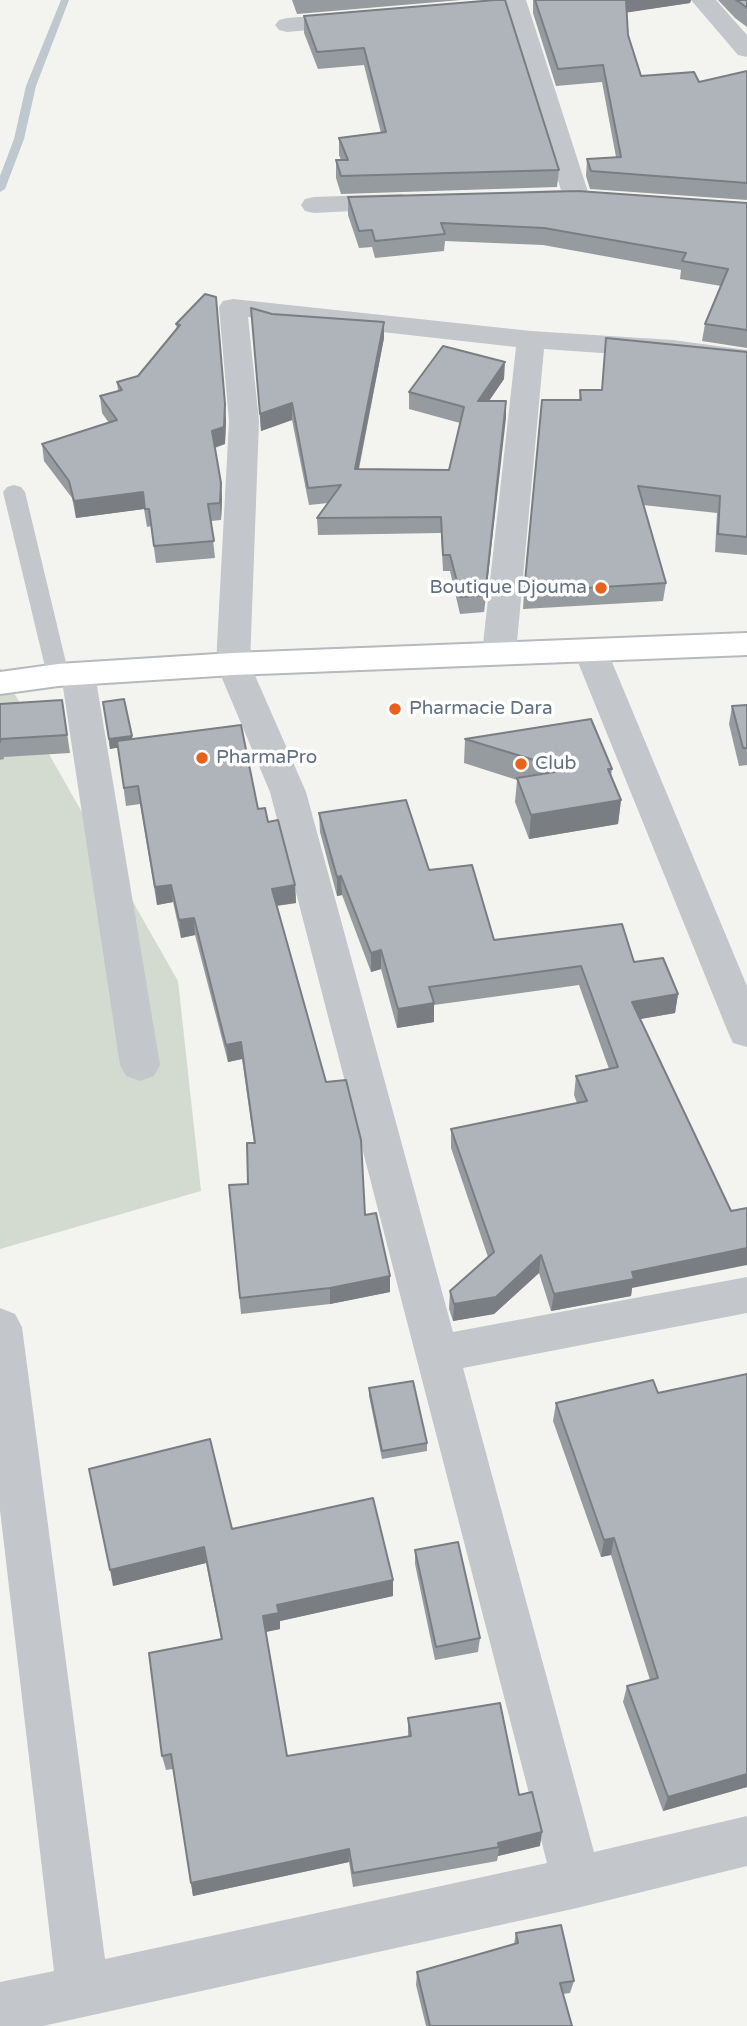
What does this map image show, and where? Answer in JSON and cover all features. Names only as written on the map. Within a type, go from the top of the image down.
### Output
[{"type":"main road","points":[[0,683],[68,674],[233,664],[747,644]]},
{"type":"street","points":[[703,0],[747,50]]},
{"type":"street","points":[[508,200],[590,199],[516,4]]},
{"type":"street","points":[[287,26],[382,17]]},
{"type":"street","points":[[314,205],[425,202]]},
{"type":"street","points":[[577,1882],[288,792],[233,664],[244,421],[233,307],[531,340],[673,349],[747,359]]},
{"type":"street","points":[[499,653],[531,340]]},
{"type":"street","points":[[590,650],[747,1032]]},
{"type":"street","points":[[68,674],[139,1065]]},
{"type":"street","points":[[437,1354],[747,1295]]},
{"type":"street","points":[[0,1327],[83,1991]]},
{"type":"street","points":[[0,2009],[577,1882],[747,1841]]},
{"type":"lane","points":[[14,492],[68,674]]},
{"type":"shaded area","points":[[0,668],[178,981],[201,1191],[0,1249]]},
{"type":"building","points":[[505,0],[559,170],[341,176],[336,160],[348,160],[339,138],[386,132],[364,48],[317,52],[304,16]]},
{"type":"building","points":[[535,0],[626,0],[628,35],[641,76],[694,72],[699,82],[747,71],[747,183],[591,171],[587,159],[621,157],[603,65],[558,69]]},
{"type":"building","points":[[736,0],[747,0],[747,8],[738,1]]},
{"type":"building","points":[[578,191],[747,203],[747,330],[705,324],[728,269],[682,261],[686,253],[544,228],[441,223],[445,234],[375,241],[372,230],[359,231],[348,197]]},
{"type":"building","points":[[205,294],[216,297],[225,404],[224,427],[212,431],[221,483],[220,503],[208,504],[214,541],[154,546],[149,509],[145,509],[143,492],[74,501],[69,481],[42,444],[117,420],[100,396],[122,390],[117,382],[138,376],[180,325],[176,324]]},
{"type":"building","points":[[251,308],[272,314],[384,322],[355,469],[449,470],[464,407],[409,392],[443,346],[505,362],[478,401],[506,401],[485,595],[461,597],[450,555],[443,555],[441,517],[317,518],[341,485],[308,488],[292,403],[260,414]]},
{"type":"building","points":[[606,338],[747,352],[747,537],[718,534],[720,496],[638,486],[666,583],[524,592],[542,400],[581,400],[580,390],[602,390]]},
{"type":"building","points":[[124,699],[132,736],[109,739],[103,702]]},
{"type":"building","points":[[62,700],[67,735],[1,739],[0,742],[0,704]]},
{"type":"building","points":[[747,705],[747,748],[743,748],[732,706]]},
{"type":"building","points":[[591,719],[612,769],[608,769],[621,800],[531,815],[517,778],[567,770],[465,739]]},
{"type":"building","points":[[241,725],[258,809],[265,808],[268,822],[278,820],[295,885],[272,889],[326,1082],[346,1080],[361,1140],[365,1215],[376,1213],[390,1276],[330,1288],[240,1298],[229,1185],[248,1184],[247,1143],[255,1143],[241,1042],[226,1045],[194,918],[179,920],[171,885],[155,887],[138,786],[124,788],[117,741]]},
{"type":"building","points":[[406,800],[429,870],[472,865],[494,940],[622,924],[634,962],[663,958],[678,994],[632,1002],[731,1211],[747,1208],[747,1248],[632,1272],[634,1279],[554,1294],[541,1255],[496,1297],[454,1304],[450,1291],[494,1252],[451,1129],[587,1101],[576,1076],[618,1067],[581,966],[429,987],[434,1003],[398,1009],[381,950],[371,953],[341,876],[337,877],[319,813]]},
{"type":"building","points":[[747,1374],[747,1774],[668,1797],[627,1686],[658,1678],[614,1538],[604,1540],[556,1403],[653,1380],[658,1393]]},
{"type":"building","points":[[413,1381],[427,1443],[382,1451],[369,1388]]},
{"type":"building","points":[[210,1439],[232,1529],[373,1498],[393,1580],[277,1605],[279,1613],[263,1616],[287,1756],[411,1736],[408,1718],[500,1703],[519,1795],[532,1792],[542,1832],[498,1843],[499,1847],[353,1873],[349,1849],[191,1883],[171,1754],[162,1756],[149,1653],[222,1639],[204,1547],[110,1570],[89,1469]]},
{"type":"building","points":[[458,1542],[480,1638],[436,1647],[415,1550]]},
{"type":"building","points":[[561,1925],[574,1981],[560,1983],[572,2026],[430,2026],[417,1972],[518,1943],[516,1933]]},
{"type":"waterway","points":[[0,189],[19,139],[31,86],[65,0]]},
{"type":"place","name":"Boutique Djouma","points":[[601,588]]},
{"type":"place","name":"Pharmacie Dara","points":[[395,709]]},
{"type":"place","name":"PharmaPro","points":[[202,758]]},
{"type":"place","name":"Club","points":[[521,764]]}]
